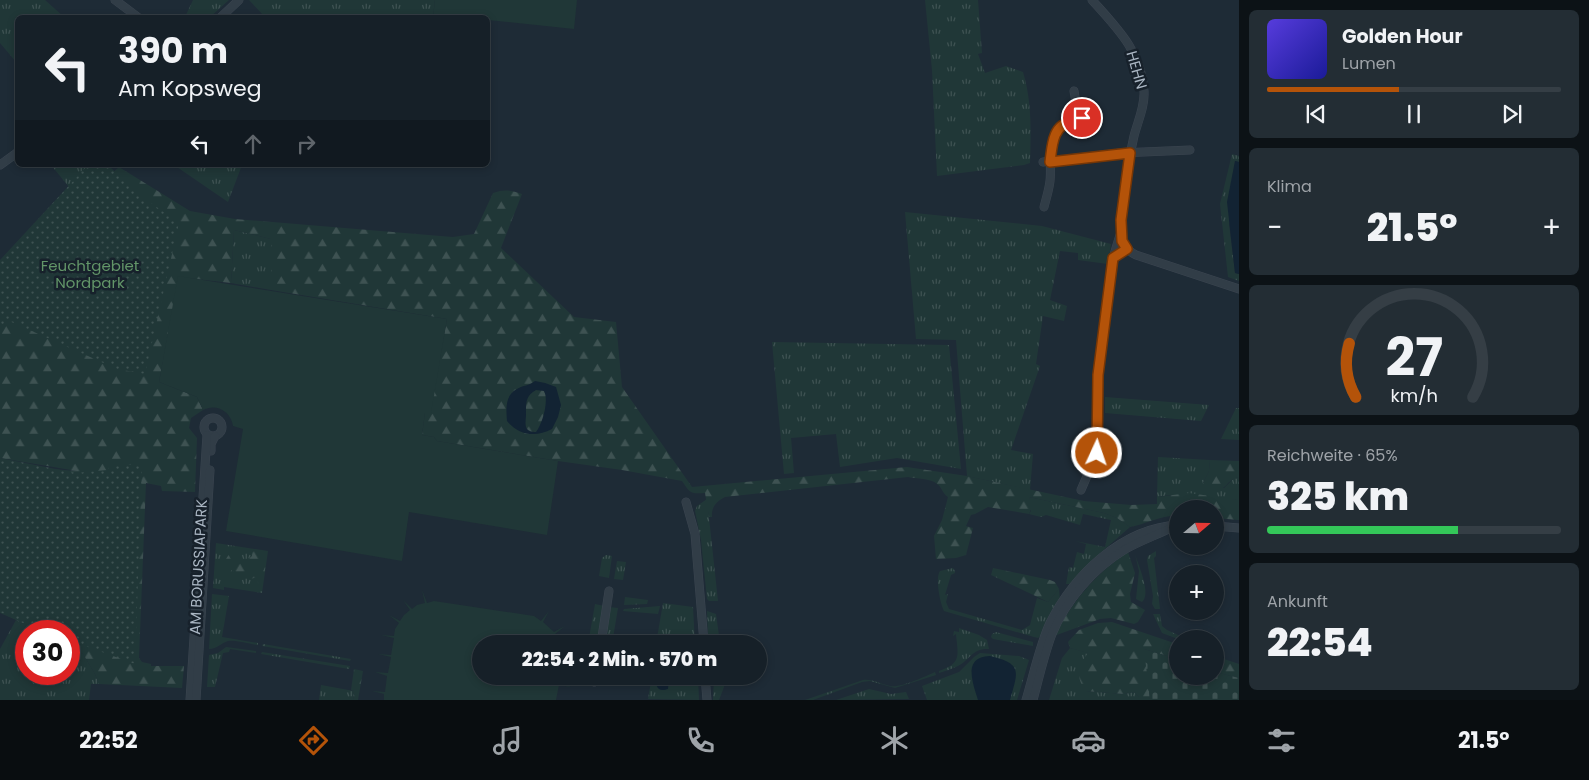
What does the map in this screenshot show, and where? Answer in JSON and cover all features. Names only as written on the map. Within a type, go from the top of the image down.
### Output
[{"type":"street","points":[[115,0],[135,15]]},
{"type":"street","points":[[223,15],[238,0]]},
{"type":"street","name":"HEHN","points":[[1081,490],[1097,453],[1098,375],[1113,258],[1121,233],[1130,153],[1144,102],[1143,82],[1134,52],[1128,41],[1092,0]]},
{"type":"street","points":[[1044,207],[1051,178],[1046,162],[1052,141],[1057,132],[1071,122],[1078,114],[1074,91]]},
{"type":"street","points":[[1046,162],[1130,153],[1190,150]]},
{"type":"street","points":[[0,165],[15,154]]},
{"type":"street","name":"HEHN","points":[[1121,233],[1122,241],[1127,249]]},
{"type":"street","points":[[1113,258],[1127,249],[1136,255],[1239,289]]},
{"type":"street","name":"AM BORUSSIAPARK","points":[[190,700],[211,436],[196,700]]},
{"type":"street","points":[[686,502],[696,542],[703,635]]},
{"type":"street","points":[[1026,700],[1049,625],[1069,591],[1087,571],[1128,539],[1147,530],[1169,526]]},
{"type":"street","points":[[1224,527],[1239,528]]},
{"type":"street","points":[[1033,700],[1053,633],[1062,614],[1075,596],[1092,575],[1107,562],[1128,548],[1169,529]]},
{"type":"street","points":[[602,635],[609,590]]},
{"type":"street","points":[[706,685],[707,700]]},
{"type":"green space","points":[[0,0],[45,0],[62,15],[15,15],[15,61],[0,43]]},
{"type":"green space","points":[[193,0],[229,0],[212,15],[186,15]]},
{"type":"green space","points":[[249,0],[435,0],[433,15],[263,15]]},
{"type":"green space","points":[[435,0],[577,0],[574,29],[490,20],[490,15],[433,15]]},
{"type":"green space","points":[[925,0],[978,0],[982,53],[978,54],[985,73],[1006,66],[1023,72],[1031,128],[1030,163],[937,176],[932,70]]},
{"type":"green space","points":[[1232,154],[1239,156],[1239,162],[1235,161],[1229,224],[1235,273],[1239,274],[1239,281],[1228,277],[1220,204]]},
{"type":"green space","points":[[53,167],[88,167],[69,187]]},
{"type":"green space","name":"Feuchtgebiet Nordpark","points":[[86,167],[111,168],[144,198],[179,223],[145,374],[117,369],[7,320],[0,329],[0,260]]},
{"type":"green space","points":[[119,167],[190,211],[235,219],[453,237],[474,234],[493,193],[508,190],[522,194],[501,248],[574,317],[616,322],[622,387],[692,487],[907,467],[967,476],[1084,501],[1131,505],[1157,504],[1157,497],[1189,493],[1239,500],[1239,520],[1224,519],[1224,500],[1169,500],[1169,516],[1130,527],[1117,518],[1104,513],[1029,497],[1032,507],[1029,514],[988,507],[971,515],[966,526],[973,528],[966,555],[956,558],[936,559],[934,536],[942,520],[948,497],[939,485],[927,480],[908,477],[725,497],[715,505],[712,510],[712,517],[709,517],[705,493],[691,492],[682,481],[437,441],[434,437],[422,435],[425,412],[430,413],[447,319],[271,290],[271,239],[234,230],[231,283],[179,277],[159,382],[197,397],[203,410],[191,418],[189,428],[197,438],[195,492],[162,491],[161,486],[146,483],[139,658],[142,662],[151,664],[151,666],[184,666],[182,688],[99,684],[95,674],[80,652],[80,620],[16,620],[0,613],[0,461],[40,468],[77,471],[0,458],[0,273]]},
{"type":"green space","points":[[177,167],[241,167],[228,202]]},
{"type":"green space","points":[[905,212],[1042,226],[1111,244],[1108,264],[1078,260],[1078,253],[1060,251],[1050,300],[1067,306],[1064,321],[1043,316],[1036,364],[1040,366],[1011,450],[1033,454],[1030,490],[967,476],[956,340],[916,339]]},
{"type":"green space","points":[[234,230],[271,239],[271,290],[231,283]]},
{"type":"green space","points":[[178,276],[447,319],[431,413],[425,413],[422,435],[434,437],[437,441],[558,461],[547,535],[409,512],[402,561],[226,531],[243,429],[233,426],[226,412],[213,407],[203,410],[197,397],[159,382]]},
{"type":"green space","points":[[772,342],[949,345],[961,469],[897,458],[840,467],[836,434],[791,438],[794,473],[784,474]]},
{"type":"green space","points":[[1105,397],[1209,405],[1201,421],[1105,413]]},
{"type":"green space","points":[[1236,408],[1239,408],[1239,440],[1221,439]]},
{"type":"green space","points":[[1158,457],[1210,460],[1209,471],[1203,483],[1224,488],[1234,478],[1239,477],[1239,500],[1170,495],[1157,497]]},
{"type":"green space","points":[[0,458],[76,473],[107,470],[112,464],[142,465],[135,664],[80,644],[80,620],[17,620],[0,612]]},
{"type":"green space","points":[[1210,460],[1239,461],[1239,477],[1231,480],[1219,490],[1209,491],[1203,483],[1209,471]]},
{"type":"green space","points":[[1029,497],[1104,513],[1117,518],[1130,527],[1090,562],[1070,584],[1066,584],[1069,567],[1073,568],[1077,552],[1084,554],[1086,544],[1075,541],[1105,547],[1111,520],[1083,514],[1080,525],[1046,515],[1041,517],[1029,514],[1031,511]]},
{"type":"green space","points":[[707,499],[718,601],[709,601],[707,599],[701,540],[695,511],[697,506]]},
{"type":"green space","points":[[216,543],[268,551],[262,593],[224,587],[224,590],[213,588]]},
{"type":"green space","points":[[251,550],[257,550],[257,554],[262,554],[265,557],[264,575],[260,584],[257,577],[251,579],[238,573],[234,578],[232,577],[234,572],[232,570],[225,576],[222,574],[228,555],[238,551],[243,559],[246,560],[252,556]]},
{"type":"green space","points":[[1156,551],[1154,558],[1160,609],[1155,609],[1152,604],[1153,596],[1147,560],[1148,556]]},
{"type":"green space","points":[[1128,552],[1135,573],[1130,594],[1131,602],[1145,610],[1138,622],[1134,624],[1111,618],[1100,619],[1054,636],[1069,611],[1086,589],[1105,570]]},
{"type":"green space","points":[[1135,554],[1145,586],[1146,593],[1142,602],[1136,599],[1139,571]]},
{"type":"green space","points":[[606,555],[612,556],[609,578],[599,576],[602,558]]},
{"type":"green space","points":[[617,561],[626,562],[623,580],[614,579]]},
{"type":"green space","points":[[953,568],[955,573],[951,575],[945,595],[948,594],[946,602],[949,609],[1022,630],[1030,625],[1037,598],[1048,602],[1059,589],[1060,600],[1043,634],[1038,638],[944,611],[939,591],[939,574],[940,571]]},
{"type":"green space","points":[[993,568],[1050,580],[1055,582],[1059,589],[1048,602],[991,575]]},
{"type":"green space","points":[[422,590],[427,603],[434,601],[534,616],[541,621],[549,611],[543,622],[554,632],[565,626],[556,635],[472,635],[472,685],[559,685],[556,700],[384,700],[384,694],[372,691],[385,692],[387,676],[375,672],[388,673],[391,657],[378,654],[391,655],[394,638],[381,635],[394,636],[395,629],[399,623],[389,615],[400,621],[410,610],[403,600],[412,609],[417,605],[425,603]]},
{"type":"green space","points":[[212,594],[229,596],[222,637],[258,643],[258,645],[228,641],[209,649]]},
{"type":"green space","points":[[625,597],[648,600],[647,604],[624,605]]},
{"type":"green space","points":[[663,603],[693,607],[695,635],[658,635]]},
{"type":"green space","points":[[595,604],[604,606],[599,635],[590,635]]},
{"type":"green space","points":[[660,606],[658,614],[623,611],[624,609]]},
{"type":"green space","points":[[609,607],[618,608],[614,635],[604,635]]},
{"type":"green space","points":[[707,611],[716,614],[719,635],[708,635]]},
{"type":"green space","points":[[1153,614],[1160,614],[1162,626],[1169,631],[1169,636],[1162,633]]},
{"type":"green space","points":[[15,622],[15,685],[80,685],[80,652],[95,674],[99,684],[91,684],[89,700],[0,700],[0,649]]},
{"type":"green space","points":[[1112,622],[1169,641],[1169,657],[1144,649],[1169,669],[1169,685],[1178,685],[1179,700],[1149,688],[1150,700],[1139,700],[1139,697],[1134,692],[1124,694],[1085,691],[1079,672],[1088,653],[1070,648],[1068,642],[1079,630],[1098,623]]},
{"type":"green space","points":[[959,628],[987,640],[989,649],[979,650],[958,666],[939,673],[939,671],[952,665],[957,658],[956,634],[953,636],[954,631],[959,632]]},
{"type":"green space","points":[[996,632],[1033,642],[1033,646],[993,639],[991,637],[992,634]]},
{"type":"green space","points":[[263,644],[351,659],[350,661],[262,646]]},
{"type":"green space","points":[[226,647],[256,651],[256,653],[230,649],[229,652],[223,653],[215,687],[207,687],[209,655],[218,653]]},
{"type":"green space","points":[[1070,648],[1089,653],[1085,691],[1124,694],[1134,692],[1139,697],[1139,700],[1049,700],[1062,658]]},
{"type":"green space","points":[[1144,649],[1169,657],[1169,685],[1224,685],[1224,674],[1239,678],[1239,700],[1150,700]]},
{"type":"green space","points":[[262,652],[350,666],[349,669],[261,654]]},
{"type":"green space","points":[[980,653],[1019,656],[1029,660],[1017,700],[927,700],[922,686],[959,672]]},
{"type":"green space","points":[[1224,659],[1239,664],[1239,678],[1224,674]]},
{"type":"green space","points":[[354,669],[363,671],[358,700],[353,700],[354,691],[351,690]]},
{"type":"green space","points":[[935,672],[936,675],[895,688],[870,681],[862,682],[813,700],[805,700],[863,680],[870,680],[895,686],[912,682]]},
{"type":"green space","points":[[321,685],[354,691],[353,700],[319,700]]},
{"type":"green space","points":[[650,685],[698,685],[699,700],[648,699]]},
{"type":"green space","points":[[714,685],[724,685],[719,700],[713,700]]},
{"type":"green space","points":[[869,689],[891,694],[906,692],[909,699],[836,700]]},
{"type":"water","points":[[1235,161],[1239,162],[1239,274],[1235,273],[1227,202]]},
{"type":"water","points":[[535,381],[556,387],[561,405],[552,429],[539,434],[522,432],[507,421],[507,403],[510,395],[519,388]],"holes":[[[536,390],[544,391],[546,406],[543,417],[536,432],[530,431],[526,425],[527,401],[532,392]]]},
{"type":"water","points":[[990,656],[1008,662],[1015,670],[1015,682],[1010,700],[978,700],[972,679],[973,666],[981,657]]},
{"type":"water","points":[[657,685],[668,685],[668,689],[664,690]]},
{"type":"route","points":[[1082,118],[1080,122],[1071,122],[1064,125],[1057,132],[1052,141],[1050,162],[1130,153],[1121,220],[1122,241],[1127,249],[1113,258],[1098,375],[1099,434],[1097,453]]}]
